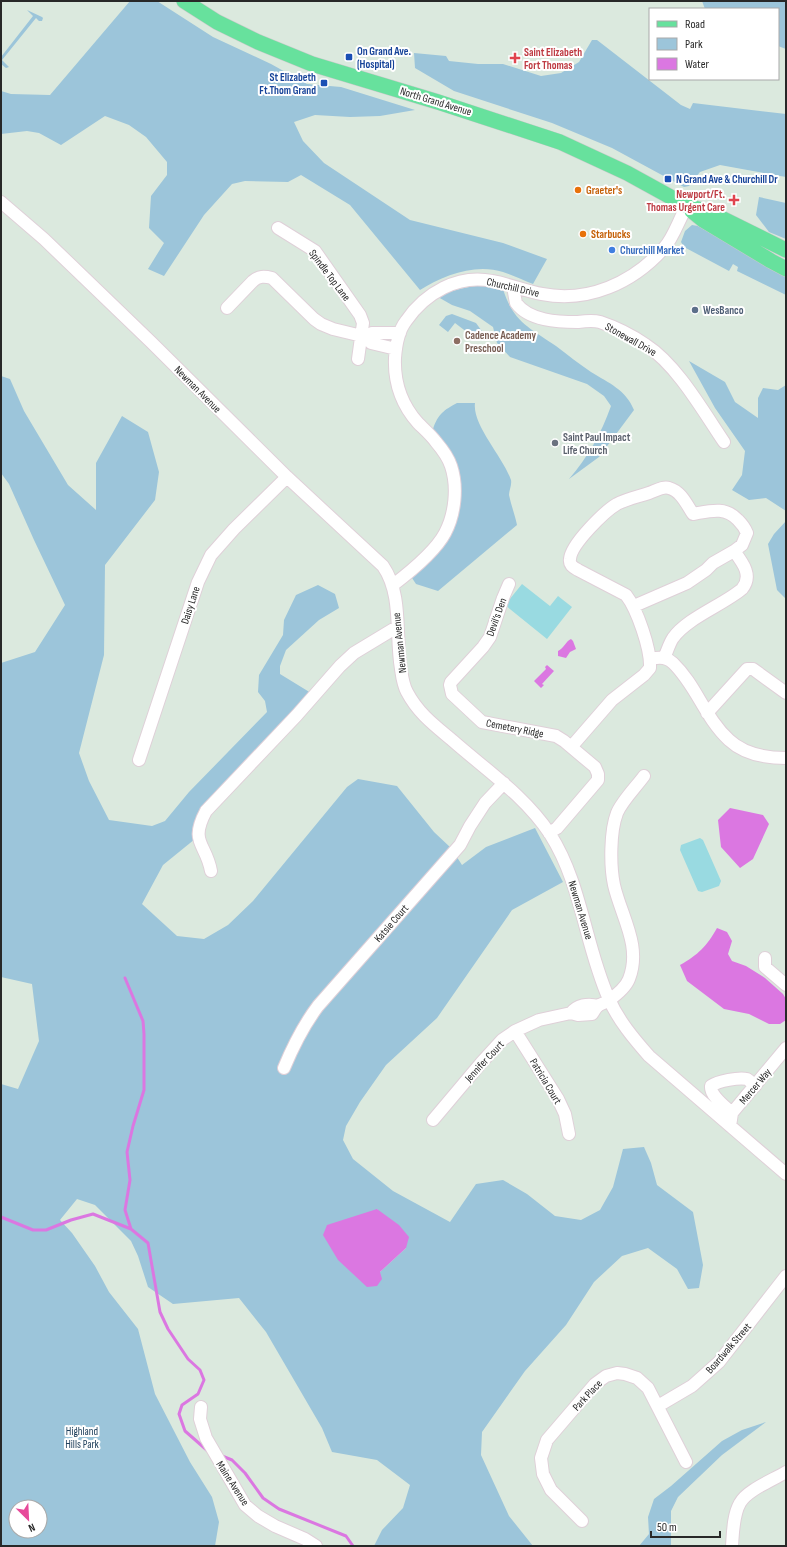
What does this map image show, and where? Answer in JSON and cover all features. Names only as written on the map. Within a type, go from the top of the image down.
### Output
[{"type":"main road","name":"North Grand Avenue","points":[[184,1],[217,22],[258,42],[312,64],[431,100],[560,142],[627,173],[687,206],[703,220],[786,269]]},
{"type":"main road","name":"North Grand Avenue","points":[[687,206],[708,212],[786,250]]},
{"type":"street","name":"Newman Avenue","points":[[1,202],[47,242],[149,340],[287,477],[377,559],[389,575],[393,585],[399,658],[402,678],[406,690],[416,708],[465,752],[504,783],[522,800],[549,833],[561,853],[571,879],[602,982],[609,1000],[635,1040],[649,1056],[786,1174]]},
{"type":"street","name":"Churchill Drive","points":[[393,585],[413,570],[445,533],[454,505],[455,484],[452,468],[447,457],[435,440],[410,413],[402,400],[395,368],[396,349],[400,333],[405,322],[426,298],[449,285],[478,279],[492,281],[542,294],[560,296],[598,292],[616,285],[636,274],[665,247],[687,206]]},
{"type":"street","name":"Spindle Top Lane","points":[[278,228],[315,251],[360,315],[363,323],[364,336],[358,360]]},
{"type":"street","points":[[227,308],[253,281],[258,277],[267,276],[272,278],[321,324],[351,334],[364,336],[372,333],[400,333]]},
{"type":"street","name":"Stonewall Drive","points":[[513,287],[516,303],[532,315],[539,318],[553,320],[600,322],[645,345],[661,356],[683,382],[724,442]]},
{"type":"street","points":[[364,336],[371,343],[396,349]]},
{"type":"street","name":"Daisy Lane","points":[[139,760],[206,562],[230,534],[287,477]]},
{"type":"street","points":[[572,746],[618,695],[650,668],[649,658],[634,606],[626,595],[573,567],[570,560],[572,551],[591,526],[616,505],[631,498],[664,487],[677,491],[693,514],[725,510],[737,518],[745,528],[747,533],[742,545],[734,552],[713,563],[687,583],[634,606]]},
{"type":"street","points":[[664,658],[673,638],[712,607],[737,593],[745,585],[746,571],[734,552]]},
{"type":"street","name":"Devil’s Den","points":[[450,685],[490,637],[509,584]]},
{"type":"street","points":[[211,871],[209,863],[200,845],[198,834],[200,823],[206,812],[340,666],[354,653],[397,627]]},
{"type":"street","points":[[649,658],[664,658],[672,662],[688,682],[720,731],[730,741],[765,757],[786,758]]},
{"type":"street","points":[[707,713],[747,669],[753,669],[786,693]]},
{"type":"street","name":"Cemetery Ridge","points":[[450,685],[452,694],[482,722],[556,736],[572,746],[595,767],[598,774],[598,780],[557,828],[549,833]]},
{"type":"street","name":"Jennifer Court","points":[[432,1120],[502,1040],[516,1031],[539,1020],[571,1013],[574,1009],[587,1004],[598,1006],[609,1000],[621,990],[629,980],[633,963],[633,953],[631,934],[614,886],[612,870],[613,826],[618,812],[644,776]]},
{"type":"street","name":"Katsie Court","points":[[284,1068],[294,1043],[304,1024],[460,845],[483,806],[504,783]]},
{"type":"street","points":[[765,958],[765,967],[786,985]]},
{"type":"street","name":"Patricia Court","points":[[516,1031],[558,1099],[565,1114],[569,1134]]},
{"type":"street","name":"Mercer Way","points":[[730,1126],[732,1112],[786,1048]]},
{"type":"street","points":[[732,1112],[714,1095],[710,1089],[711,1086],[722,1081],[742,1078],[750,1081],[754,1086]]},
{"type":"street","name":"Boardwalk Street","points":[[658,1406],[692,1386],[719,1362],[786,1276]]},
{"type":"street","name":"Park Place","points":[[582,1521],[554,1494],[543,1474],[541,1458],[547,1440],[600,1379],[616,1373],[637,1378],[648,1388],[686,1462]]},
{"type":"street","name":"Maine Avenue","points":[[201,1407],[200,1419],[202,1430],[214,1454],[245,1505],[258,1516],[275,1526],[305,1539],[316,1546]]},
{"type":"street","points":[[732,1546],[736,1511],[740,1503],[749,1494],[786,1472]]},
{"type":"green space","points":[[130,1],[157,1],[213,37],[271,64],[307,84],[341,87],[415,110],[380,116],[350,117],[315,115],[294,122],[303,141],[324,163],[410,220],[503,243],[547,259],[533,284],[503,272],[482,269],[449,275],[420,290],[350,205],[301,175],[288,182],[245,181],[232,184],[204,215],[164,276],[148,269],[164,243],[149,228],[151,196],[167,175],[167,162],[146,137],[129,125],[105,116],[61,145],[39,133],[27,131],[1,134],[1,91],[11,94],[50,95]]},
{"type":"green space","points":[[702,1],[786,1],[786,49],[779,46],[779,8],[705,8]]},
{"type":"green space","points":[[27,10],[42,17],[42,21],[39,21],[36,18],[2,60],[9,67],[6,68],[1,64],[1,57],[33,16]]},
{"type":"green space","points":[[592,40],[597,40],[681,105],[690,109],[693,103],[786,114],[786,177],[720,165],[700,172],[689,186],[684,187],[612,148],[552,123],[454,91],[415,68],[414,53],[446,56],[449,61],[478,64],[503,64],[541,76],[561,73],[579,62]]},
{"type":"green space","points":[[759,197],[786,203],[786,239],[769,232],[756,215]]},
{"type":"green space","points":[[692,225],[698,226],[786,277],[786,295],[737,271],[738,267],[733,264],[729,271],[684,247],[681,242],[685,231]]},
{"type":"green space","points":[[484,285],[503,289],[507,300],[517,317],[530,329],[622,392],[631,403],[634,410],[599,457],[569,479],[593,445],[611,406],[604,396],[587,384],[510,357],[497,343],[493,327],[470,311],[452,305],[438,297],[461,289]]},
{"type":"green space","points":[[452,314],[476,323],[484,334],[476,339],[455,323],[448,332],[439,325],[446,316]]},
{"type":"green space","points":[[689,361],[725,382],[735,402],[758,418],[758,398],[763,388],[778,390],[786,385],[786,511],[766,498],[749,500],[732,490],[742,475],[745,451],[715,408]]},
{"type":"green space","name":"Highland Hills Park","points":[[1,376],[10,379],[24,411],[68,485],[96,510],[96,463],[122,416],[148,432],[159,472],[155,500],[105,565],[104,655],[79,753],[89,781],[109,820],[152,826],[165,821],[189,792],[267,712],[265,701],[258,692],[259,675],[283,635],[284,620],[296,595],[318,585],[335,594],[339,608],[319,620],[286,650],[280,666],[280,674],[311,693],[235,775],[195,839],[163,865],[142,904],[177,936],[204,939],[228,925],[253,901],[347,787],[358,779],[397,786],[434,832],[451,848],[462,865],[486,847],[535,828],[563,882],[512,910],[437,1018],[386,1065],[360,1102],[346,1126],[343,1140],[353,1159],[393,1191],[450,1222],[476,1184],[503,1180],[527,1194],[555,1216],[581,1220],[600,1210],[613,1187],[623,1149],[644,1147],[651,1163],[657,1185],[693,1212],[703,1265],[699,1288],[688,1289],[677,1269],[648,1248],[622,1256],[594,1282],[566,1325],[525,1371],[482,1432],[481,1455],[509,1516],[533,1546],[374,1546],[382,1530],[403,1508],[410,1485],[377,1460],[332,1452],[322,1428],[266,1332],[239,1298],[173,1304],[148,1287],[138,1256],[131,1241],[95,1205],[77,1199],[60,1220],[72,1233],[95,1266],[109,1292],[138,1329],[155,1394],[190,1462],[212,1497],[219,1522],[215,1546],[1,1546],[1,1084],[18,1089],[39,1041],[32,984],[1,977],[1,663],[35,652],[65,605],[9,484],[1,473]],"holes":[[[377,1209],[406,1248],[380,1272]]]},
{"type":"green space","points":[[457,403],[475,403],[475,412],[478,421],[511,480],[509,495],[517,525],[438,591],[416,584],[412,578],[429,563],[444,546],[453,531],[457,518],[460,506],[460,482],[457,470],[454,459],[433,429],[442,413]]},
{"type":"green space","points":[[786,521],[786,599],[777,590],[768,544],[774,534]]},
{"type":"green space","points":[[766,1422],[722,1455],[678,1497],[671,1511],[671,1546],[639,1546],[649,1534],[648,1517],[654,1499],[722,1441],[742,1430]]},
{"type":"shaded area","points":[[522,584],[550,606],[558,596],[572,607],[547,639],[505,605]]},
{"type":"shaded area","points":[[700,838],[703,840],[721,881],[719,886],[702,892],[698,891],[680,850],[681,845]]},
{"type":"water","points":[[571,639],[576,649],[570,652],[566,658],[558,656],[558,651]]},
{"type":"water","points":[[547,665],[554,671],[542,684],[544,685],[541,688],[534,681],[546,669],[545,667]]},
{"type":"water","points":[[730,808],[763,815],[769,824],[753,859],[740,868],[721,847],[718,820]]},
{"type":"water","points":[[717,928],[727,932],[732,941],[728,954],[732,961],[746,966],[765,978],[783,994],[786,999],[786,1020],[780,1024],[769,1024],[749,1014],[724,1009],[687,981],[680,965],[702,950]]},
{"type":"water","points":[[377,1209],[399,1225],[409,1237],[406,1248],[380,1272],[382,1279],[377,1286],[367,1287],[338,1260],[323,1235],[327,1225]]},
{"type":"waterway","points":[[125,978],[143,1021],[144,1034],[144,1090],[127,1152],[130,1180],[125,1210],[131,1229]]},
{"type":"waterway","points":[[1,1217],[33,1230],[46,1230],[71,1220],[93,1214],[131,1229],[148,1243],[160,1312],[168,1329],[188,1359],[200,1370],[204,1380],[198,1394],[182,1405],[179,1414],[185,1431],[209,1452]]},
{"type":"waterway","points":[[222,1456],[232,1460],[245,1473],[263,1498],[279,1509],[346,1536],[353,1546]]},
{"type":"place","name":"On Grand Ave. (Hospital)","points":[[349,57]]},
{"type":"place","name":"Saint Elizabeth Fort Thomas","points":[[515,58]]},
{"type":"place","name":"St Elizabeth Ft.Thom Grand","points":[[324,83]]},
{"type":"place","name":"N Grand Ave & Churchill Dr","points":[[668,179]]},
{"type":"place","name":"Graeter's","points":[[578,190]]},
{"type":"place","name":"Newport/Ft. Thomas Urgent Care","points":[[734,200]]},
{"type":"place","name":"Starbucks","points":[[583,234]]},
{"type":"place","name":"Churchill Market","points":[[612,250]]},
{"type":"place","name":"WesBanco","points":[[695,310]]},
{"type":"place","name":"Cadence Academy Preschool","points":[[457,341]]},
{"type":"place","name":"Saint Paul Impact Life Church","points":[[555,443]]}]
